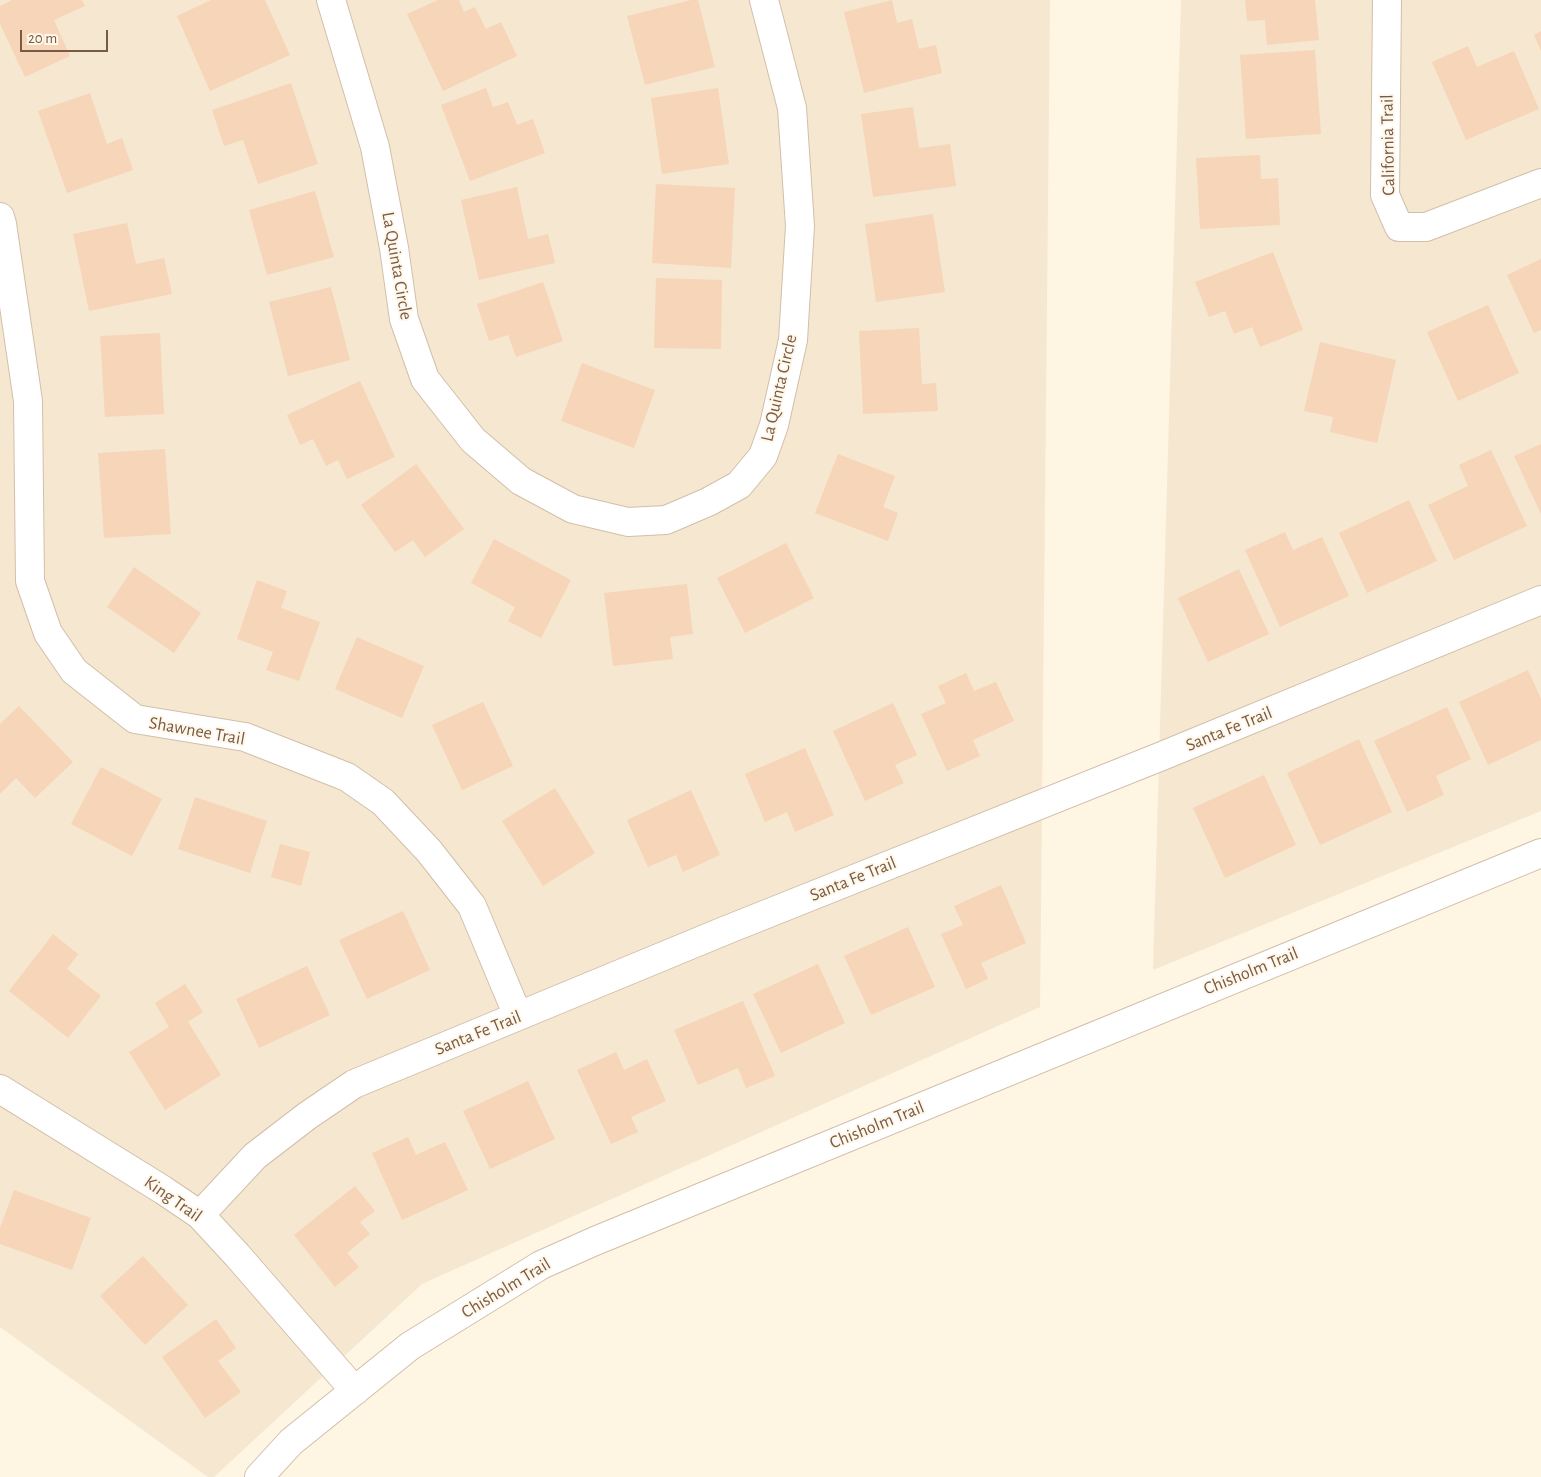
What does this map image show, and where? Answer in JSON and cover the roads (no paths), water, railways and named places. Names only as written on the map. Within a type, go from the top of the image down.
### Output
[{"type":"street","name":"La Quinta Circle","points":[[331,0],[375,147],[394,248],[404,319],[425,379],[474,440],[521,481],[574,509],[628,522],[666,520],[708,502],[739,485],[763,456],[774,425],[793,340],[800,226],[792,108],[764,0]]},
{"type":"street","name":"California Trail","points":[[1387,0],[1385,195],[1399,227],[1426,227],[1541,182]]},
{"type":"street","name":"Shawnee Trail","points":[[0,217],[28,401],[30,581],[48,633],[74,671],[135,719],[244,737],[347,777],[383,802],[429,851],[472,906],[518,1016]]},
{"type":"street","name":"Santa Fe Trail","points":[[200,1215],[255,1156],[307,1116],[354,1084],[724,931],[1162,756],[1541,600]]},
{"type":"street","name":"Chisholm Trail","points":[[259,1477],[290,1442],[410,1346],[550,1261],[604,1237],[1541,853]]},
{"type":"street","name":"King Trail","points":[[0,1089],[200,1215],[237,1255],[354,1391]]}]
